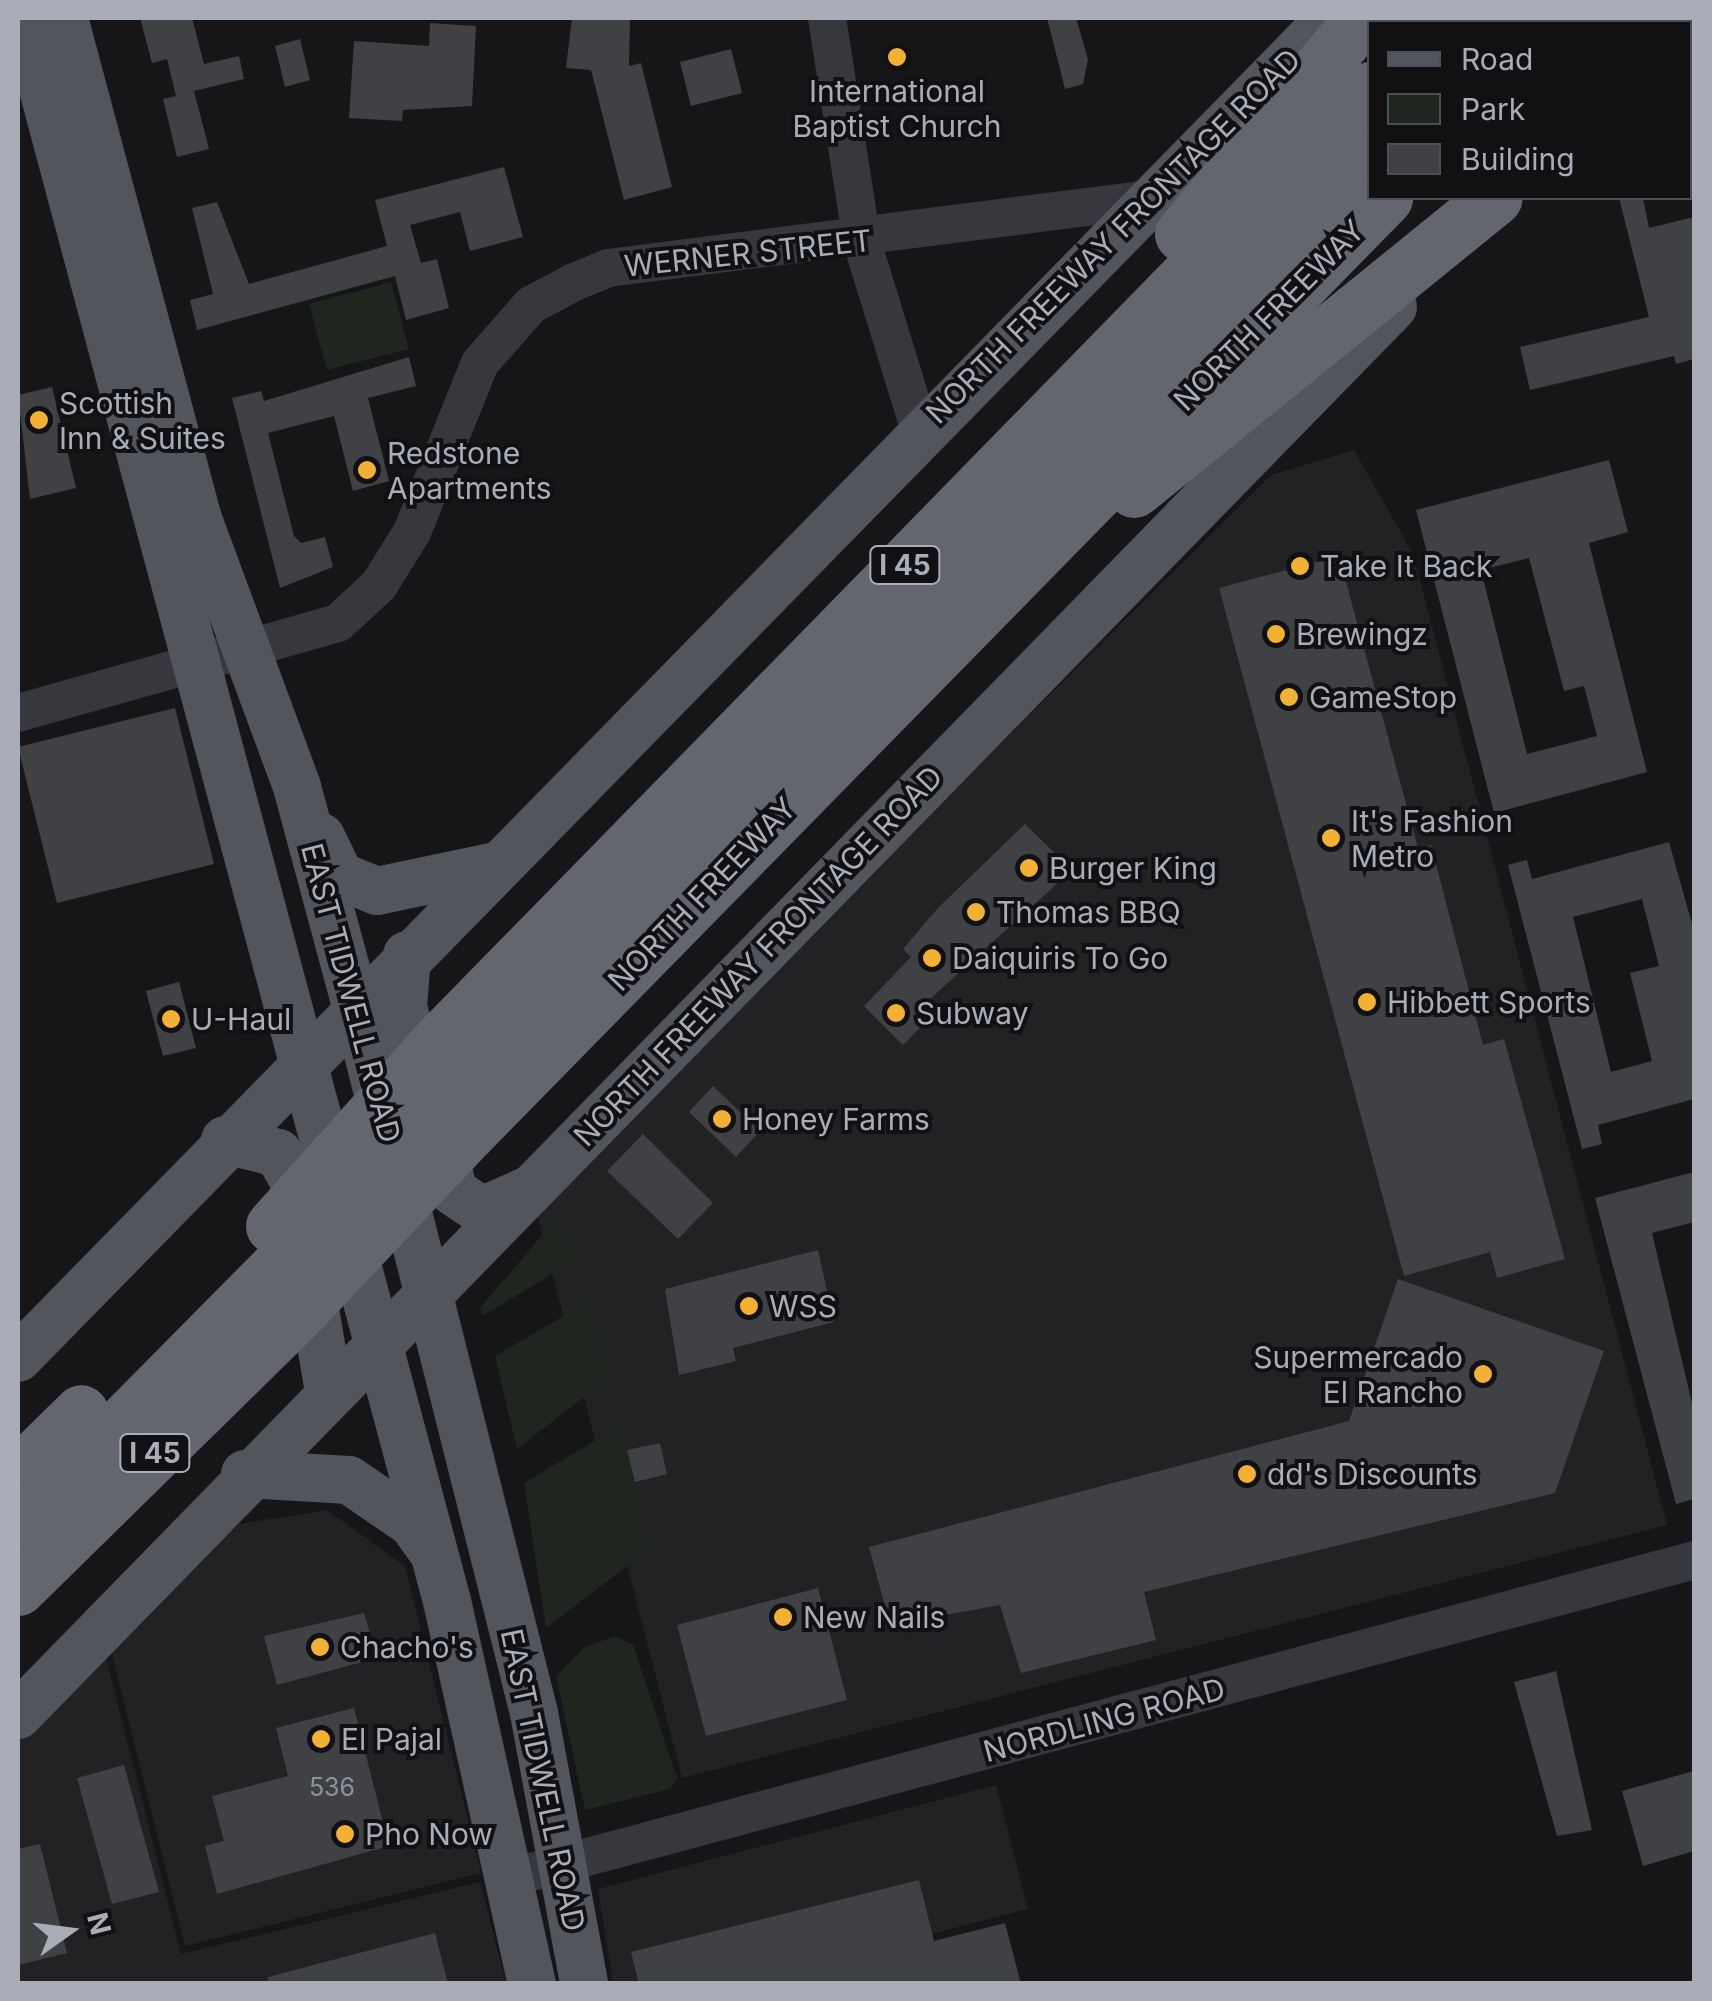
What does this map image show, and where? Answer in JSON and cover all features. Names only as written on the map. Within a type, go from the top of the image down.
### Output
[{"type":"highway","points":[[922,548],[1362,18]]},
{"type":"highway","name":"NORTH FREEWAY","points":[[18,1588],[292,1318],[453,1088],[922,548],[1367,92]]},
{"type":"highway","name":"NORTH FREEWAY","points":[[453,1088],[1367,158]]},
{"type":"highway","name":"NORTH FREEWAY","points":[[18,1474],[453,1088],[1048,538],[1382,200]]},
{"type":"highway","points":[[1048,538],[1152,480],[1496,200]]},
{"type":"highway","name":"NORTH FREEWAY","points":[[18,1529],[275,1246]]},
{"type":"main road","name":"EAST TIDWELL ROAD","points":[[24,18],[142,392],[250,650],[297,786],[502,1587],[562,1862],[584,1984]]},
{"type":"main road","name":"EAST TIDWELL ROAD","points":[[64,18],[201,664],[376,1348],[447,1601],[512,1876],[532,1984]]},
{"type":"main road","name":"NORTH FREEWAY FRONTAGE ROAD","points":[[18,1358],[303,1057],[1142,200],[1330,18]]},
{"type":"main road","name":"NORTH FREEWAY FRONTAGE ROAD","points":[[18,1715],[246,1474],[430,1297],[1496,200]]},
{"type":"main road","points":[[297,786],[340,876],[358,887],[403,891],[492,867]]},
{"type":"main road","points":[[407,955],[403,1007],[454,1192],[482,1211],[532,1188]]},
{"type":"main road","points":[[225,1140],[278,1153],[293,1179],[329,1391]]},
{"type":"main road","points":[[246,1474],[349,1480],[412,1523],[434,1554]]},
{"type":"main road","points":[[447,1601],[502,1587]]},
{"type":"street","points":[[826,18],[862,242],[920,430]]},
{"type":"street","name":"WERNER STREET","points":[[18,713],[338,624],[379,585],[435,484],[480,364],[531,305],[608,268],[862,242],[1142,200]]},
{"type":"street","name":"NORDLING ROAD","points":[[512,1876],[1694,1560]]},
{"type":"shaded area","points":[[1354,450],[1413,554],[1667,1525],[682,1778],[535,1206],[1271,475]]},
{"type":"shaded area","points":[[327,1510],[405,1566],[481,1873],[185,1946],[110,1646],[239,1524]]},
{"type":"shaded area","points":[[104,1649],[181,1954],[480,1882],[506,1983],[18,1984],[18,1734]]},
{"type":"shaded area","points":[[996,1785],[1028,1909],[743,1983],[613,1984],[598,1889]]},
{"type":"green space","points":[[391,282],[409,349],[327,370],[309,304]]},
{"type":"green space","points":[[561,1213],[578,1258],[483,1316],[480,1308]]},
{"type":"green space","points":[[589,1301],[611,1376],[517,1449],[495,1356]]},
{"type":"green space","points":[[613,1430],[624,1436],[649,1549],[546,1628],[524,1483]]},
{"type":"green space","points":[[615,1636],[633,1645],[677,1778],[670,1789],[585,1810],[556,1676],[585,1647]]},
{"type":"building","points":[[140,18],[192,18],[204,64],[239,56],[244,79],[194,91],[209,149],[177,157],[163,99],[176,96],[167,59],[152,63]]},
{"type":"building","points":[[572,18],[630,18],[629,66],[641,63],[672,187],[624,200],[591,70],[566,68]]},
{"type":"building","points":[[1047,18],[1076,18],[1088,59],[1083,84],[1065,89]]},
{"type":"building","points":[[430,23],[476,26],[472,106],[403,110],[402,121],[349,118],[354,41],[429,46]]},
{"type":"building","points":[[300,39],[310,80],[285,87],[275,46]]},
{"type":"building","points":[[731,49],[742,93],[691,106],[680,62]]},
{"type":"building","points":[[504,167],[523,237],[470,251],[460,212],[410,225],[421,263],[437,259],[449,308],[406,320],[395,276],[197,330],[190,300],[213,294],[192,208],[217,202],[249,284],[387,246],[375,200]]},
{"type":"building","points":[[1620,200],[1643,200],[1649,228],[1694,217],[1694,359],[1676,364],[1674,356],[1530,390],[1520,347],[1649,317]]},
{"type":"building","name":"Redstone Apartments","points":[[409,357],[416,386],[368,398],[389,481],[353,491],[334,416],[268,433],[294,536],[301,543],[325,537],[333,567],[280,588],[232,398],[261,391],[264,401]]},
{"type":"building","points":[[52,387],[76,488],[30,499],[18,395]]},
{"type":"building","points":[[1609,460],[1628,532],[1589,543],[1647,772],[1494,813],[1416,510]],"holes":[[[1529,558],[1564,691],[1584,686],[1597,736],[1527,754],[1481,570]]]},
{"type":"building","points":[[1339,556],[1418,848],[1431,845],[1483,1045],[1504,1039],[1565,1259],[1497,1278],[1490,1252],[1404,1276],[1219,588]]},
{"type":"building","points":[[175,708],[214,864],[57,903],[18,747]]},
{"type":"building","points":[[1025,824],[1072,870],[918,1010],[928,1019],[903,1045],[864,1006],[911,957],[903,949],[938,908]]},
{"type":"building","points":[[1669,842],[1694,931],[1694,1099],[1598,1125],[1602,1144],[1582,1149],[1508,865],[1527,860],[1532,879]],"holes":[[[1642,899],[1659,966],[1630,973],[1652,1061],[1611,1072],[1573,917]]]},
{"type":"building","name":"U-Haul","points":[[179,982],[196,1048],[163,1056],[146,991]]},
{"type":"building","name":"Honey Farms","points":[[713,1086],[760,1131],[736,1157],[689,1112]]},
{"type":"building","points":[[643,1134],[713,1203],[678,1239],[607,1171]]},
{"type":"building","points":[[1694,1172],[1694,1222],[1652,1233],[1694,1412],[1694,1499],[1676,1504],[1595,1198]]},
{"type":"building","name":"WSS","points":[[818,1250],[834,1322],[733,1348],[736,1361],[679,1375],[665,1289]]},
{"type":"building","points":[[1398,1279],[1604,1351],[1555,1493],[1144,1592],[1156,1640],[1021,1673],[1000,1605],[890,1625],[869,1547],[1349,1421]]},
{"type":"building","points":[[660,1443],[667,1474],[635,1482],[627,1450]]},
{"type":"building","points":[[818,1588],[847,1700],[706,1736],[677,1625]]},
{"type":"building","name":"Chacho's","points":[[364,1613],[377,1658],[277,1685],[264,1636]]},
{"type":"building","points":[[1556,1671],[1592,1830],[1557,1836],[1514,1682]]},
{"type":"building","points":[[354,1708],[389,1846],[217,1894],[205,1846],[224,1841],[212,1796],[288,1776],[276,1728]]},
{"type":"building","points":[[124,1765],[159,1892],[112,1904],[77,1778]]},
{"type":"building","points":[[1694,1771],[1694,1851],[1643,1866],[1622,1791]]},
{"type":"building","points":[[40,1844],[67,1953],[18,1965],[18,1849]]},
{"type":"building","points":[[919,1880],[934,1941],[1005,1923],[1021,1984],[639,1984],[631,1952]]},
{"type":"building","points":[[435,1933],[448,1984],[268,1984],[268,1977]]},
{"type":"place","name":"International Baptist Church","points":[[897,57]]},
{"type":"place","name":"Scottish Inn & Suites","points":[[39,420]]},
{"type":"place","name":"Redstone Apartments","points":[[367,470]]},
{"type":"place","name":"Take It Back","points":[[1300,566]]},
{"type":"place","name":"Brewingz","points":[[1276,634]]},
{"type":"place","name":"GameStop","points":[[1289,697]]},
{"type":"place","name":"It's Fashion Metro","points":[[1331,838]]},
{"type":"place","name":"Burger King","points":[[1029,868]]},
{"type":"place","name":"Thomas BBQ","points":[[976,912]]},
{"type":"place","name":"Daiquiris To Go","points":[[932,958]]},
{"type":"place","name":"Hibbett Sports","points":[[1367,1002]]},
{"type":"place","name":"Subway","points":[[896,1013]]},
{"type":"place","name":"U-Haul","points":[[171,1019]]},
{"type":"place","name":"Honey Farms","points":[[722,1119]]},
{"type":"place","name":"WSS","points":[[749,1306]]},
{"type":"place","name":"Supermercado El Rancho","points":[[1483,1374]]},
{"type":"place","name":"dd's Discounts","points":[[1247,1474]]},
{"type":"place","name":"New Nails","points":[[783,1617]]},
{"type":"place","name":"Chacho's","points":[[320,1647]]},
{"type":"place","name":"El Pajal","points":[[321,1739]]},
{"type":"place","name":"Pho Now","points":[[345,1834]]}]
